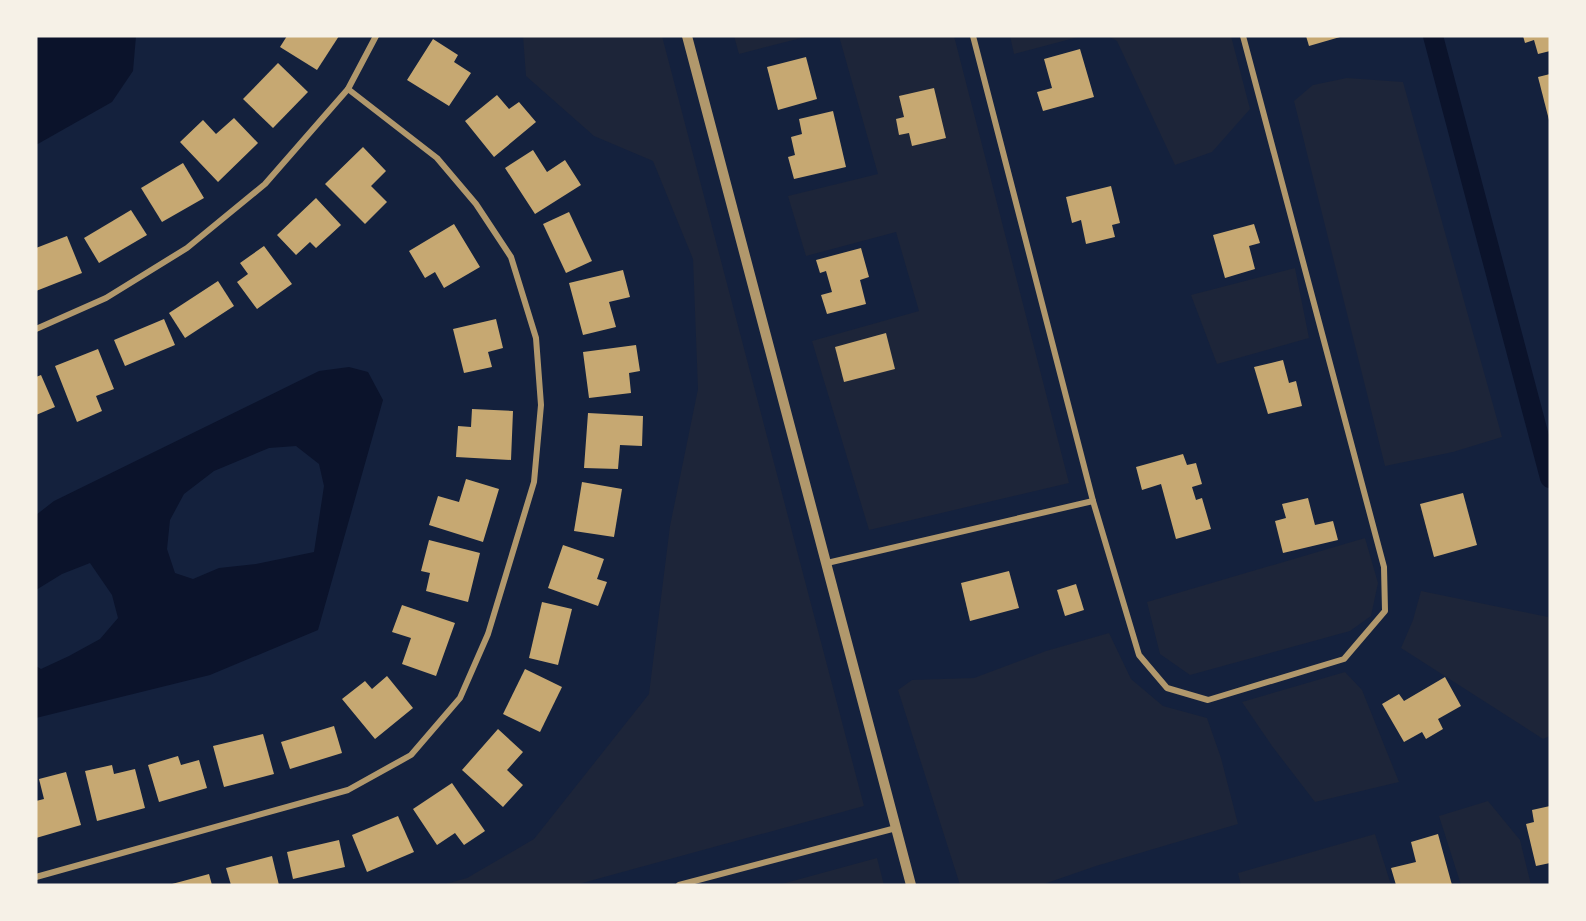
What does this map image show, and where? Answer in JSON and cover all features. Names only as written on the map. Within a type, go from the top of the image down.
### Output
[{"type":"street","points":[[36,329],[106,298],[187,248],[265,184],[348,88],[376,36]]},
{"type":"street","points":[[687,36],[911,885]]},
{"type":"street","points":[[973,36],[1093,501],[1139,655],[1167,688],[1208,700],[1344,659],[1385,611],[1384,567],[1243,36]]},
{"type":"street","points":[[36,877],[348,790],[411,755],[460,698],[488,634],[534,482],[541,405],[536,338],[511,257],[476,204],[437,158],[348,88]]},
{"type":"street","points":[[827,563],[1093,501]]},
{"type":"street","points":[[679,885],[897,828]]},
{"type":"shaded area","points":[[36,36],[136,36],[133,71],[112,102],[36,145]]},
{"type":"shaded area","points":[[523,36],[662,36],[864,806],[575,885],[442,885],[467,878],[534,839],[649,694],[670,526],[698,389],[693,259],[653,161],[594,136],[526,76]]},
{"type":"shaded area","points":[[734,36],[809,36],[739,54]]},
{"type":"shaded area","points":[[839,36],[954,36],[1069,483],[869,530],[812,341],[919,311],[896,232],[806,256],[788,196],[878,174]]},
{"type":"shaded area","points":[[1010,36],[1082,36],[1014,54]]},
{"type":"shaded area","points":[[1108,36],[1231,36],[1250,109],[1212,152],[1175,165],[1117,41]]},
{"type":"shaded area","points":[[1347,78],[1403,82],[1502,437],[1453,452],[1385,466],[1294,101],[1313,85]]},
{"type":"shaded area","points":[[1295,268],[1309,338],[1217,364],[1191,295]]},
{"type":"shaded area","points":[[349,367],[368,372],[383,400],[318,630],[210,675],[36,718],[36,666],[41,669],[100,639],[118,618],[112,595],[90,563],[62,574],[36,590],[36,515],[54,501],[319,371]],"holes":[[[296,446],[319,464],[324,486],[314,552],[256,564],[219,568],[193,579],[175,573],[167,549],[170,520],[184,494],[214,471],[269,448]]]},
{"type":"shaded area","points":[[1365,538],[1378,583],[1371,616],[1350,631],[1190,675],[1160,654],[1147,602]]},
{"type":"shaded area","points":[[1421,591],[1548,617],[1550,624],[1550,736],[1543,739],[1401,648],[1413,620]]},
{"type":"shaded area","points":[[1109,633],[1131,679],[1163,706],[1207,718],[1221,758],[1238,824],[1096,866],[1041,885],[960,885],[898,690],[912,680],[974,678],[1046,651]]},
{"type":"shaded area","points":[[1345,672],[1362,690],[1399,782],[1315,802],[1242,702]]},
{"type":"shaded area","points":[[1488,801],[1520,840],[1531,885],[1461,885],[1439,816]]},
{"type":"shaded area","points":[[1375,834],[1391,885],[1241,885],[1238,873]]},
{"type":"shaded area","points":[[877,858],[884,885],[778,885]]},
{"type":"building","points":[[287,36],[339,36],[317,70],[280,47]]},
{"type":"building","points":[[1306,36],[1340,36],[1340,37],[1309,46]]},
{"type":"building","points":[[1523,36],[1550,36],[1550,51],[1538,54],[1534,40],[1525,43]]},
{"type":"building","points":[[433,39],[458,55],[454,62],[471,73],[449,106],[407,80]]},
{"type":"building","points":[[1080,49],[1094,97],[1043,111],[1037,92],[1052,88],[1044,59]]},
{"type":"building","points":[[806,57],[817,99],[778,110],[767,67]]},
{"type":"building","points":[[278,63],[308,92],[273,128],[243,99]]},
{"type":"building","points":[[1550,74],[1550,120],[1549,120],[1538,77]]},
{"type":"building","points":[[934,88],[946,138],[912,146],[909,133],[899,135],[896,119],[904,117],[899,96]]},
{"type":"building","points":[[497,95],[509,109],[519,102],[536,122],[494,157],[465,121]]},
{"type":"building","points":[[833,111],[846,167],[794,179],[788,157],[795,155],[791,137],[802,134],[799,119]]},
{"type":"building","points":[[234,118],[258,143],[218,182],[180,142],[203,120],[216,134]]},
{"type":"building","points":[[363,147],[386,171],[371,186],[387,202],[365,224],[325,184]]},
{"type":"building","points":[[533,150],[547,172],[565,160],[581,185],[535,214],[505,168]]},
{"type":"building","points":[[183,163],[204,198],[162,222],[141,188]]},
{"type":"building","points":[[1111,186],[1120,223],[1112,225],[1115,237],[1086,244],[1081,220],[1072,223],[1066,197]]},
{"type":"building","points":[[316,198],[341,225],[316,248],[310,242],[296,255],[277,235]]},
{"type":"building","points":[[131,210],[147,235],[99,263],[84,238]]},
{"type":"building","points":[[569,212],[592,261],[566,273],[543,224]]},
{"type":"building","points":[[454,224],[480,267],[444,288],[435,272],[425,278],[409,251]]},
{"type":"building","points":[[1254,224],[1260,243],[1249,246],[1255,269],[1225,278],[1213,235]]},
{"type":"building","points":[[67,236],[82,273],[36,291],[36,248]]},
{"type":"building","points":[[264,246],[292,284],[257,309],[237,282],[248,274],[240,263]]},
{"type":"building","points":[[861,248],[869,277],[860,280],[866,304],[827,314],[821,295],[832,292],[826,271],[820,273],[816,260]]},
{"type":"building","points":[[623,270],[630,297],[609,302],[616,327],[583,335],[569,283]]},
{"type":"building","points":[[218,281],[234,306],[185,338],[169,313]]},
{"type":"building","points":[[164,319],[175,345],[125,366],[114,340]]},
{"type":"building","points":[[496,319],[503,348],[488,352],[492,367],[464,373],[453,329]]},
{"type":"building","points":[[886,333],[895,369],[844,382],[835,347]]},
{"type":"building","points":[[636,345],[640,371],[629,373],[631,393],[589,398],[583,352]]},
{"type":"building","points":[[98,349],[114,389],[96,396],[102,411],[77,422],[55,366]]},
{"type":"building","points":[[1283,360],[1289,383],[1296,381],[1302,406],[1268,414],[1254,367]]},
{"type":"building","points":[[41,375],[55,407],[36,415],[36,377]]},
{"type":"building","points":[[472,409],[513,411],[511,460],[456,457],[458,426],[471,427]]},
{"type":"building","points":[[588,413],[643,416],[642,446],[620,445],[618,469],[584,468]]},
{"type":"building","points":[[1183,454],[1187,465],[1196,463],[1202,484],[1192,487],[1196,500],[1202,498],[1211,529],[1176,539],[1161,484],[1142,490],[1136,467]]},
{"type":"building","points":[[466,479],[499,489],[483,542],[429,525],[438,496],[459,502]]},
{"type":"building","points":[[582,482],[622,489],[614,537],[574,531]]},
{"type":"building","points":[[1463,493],[1477,545],[1434,557],[1420,504]]},
{"type":"building","points":[[1308,498],[1315,525],[1333,521],[1338,540],[1283,553],[1275,521],[1286,518],[1282,504]]},
{"type":"building","points":[[429,540],[480,553],[468,602],[426,591],[430,573],[421,571]]},
{"type":"building","points":[[563,545],[604,559],[597,579],[607,582],[598,606],[548,588]]},
{"type":"building","points":[[1009,571],[1019,608],[970,621],[961,583]]},
{"type":"building","points":[[1076,584],[1084,610],[1065,616],[1057,590]]},
{"type":"building","points":[[542,602],[572,609],[558,665],[529,658]]},
{"type":"building","points":[[402,605],[455,623],[436,676],[402,664],[411,638],[392,632]]},
{"type":"building","points":[[525,669],[562,687],[540,732],[503,714]]},
{"type":"building","points":[[387,676],[413,708],[375,739],[342,699],[365,681],[372,689]]},
{"type":"building","points":[[1445,677],[1461,706],[1438,719],[1443,729],[1426,739],[1422,732],[1404,742],[1382,704],[1399,694],[1404,701]]},
{"type":"building","points":[[334,726],[342,753],[290,769],[281,742]]},
{"type":"building","points":[[498,729],[523,752],[507,770],[523,785],[503,807],[462,770]]},
{"type":"building","points":[[263,734],[274,774],[224,787],[213,746]]},
{"type":"building","points":[[178,756],[181,765],[199,760],[207,788],[159,802],[148,765]]},
{"type":"building","points":[[112,765],[114,774],[135,769],[145,808],[97,821],[85,771]]},
{"type":"building","points":[[66,772],[81,825],[36,838],[36,801],[44,799],[39,779]]},
{"type":"building","points":[[452,783],[485,831],[464,845],[455,833],[437,845],[413,809]]},
{"type":"building","points":[[1550,806],[1550,863],[1536,866],[1526,824],[1534,822],[1532,810]]},
{"type":"building","points":[[398,816],[414,852],[367,872],[352,835]]},
{"type":"building","points":[[1438,834],[1452,885],[1396,885],[1391,868],[1416,862],[1411,842]]},
{"type":"building","points":[[339,840],[345,867],[293,879],[287,852]]},
{"type":"building","points":[[272,856],[279,885],[231,885],[226,868]]},
{"type":"building","points":[[209,874],[212,885],[172,885],[172,884]]},
{"type":"waterway","points":[[1433,36],[1550,478]]}]
